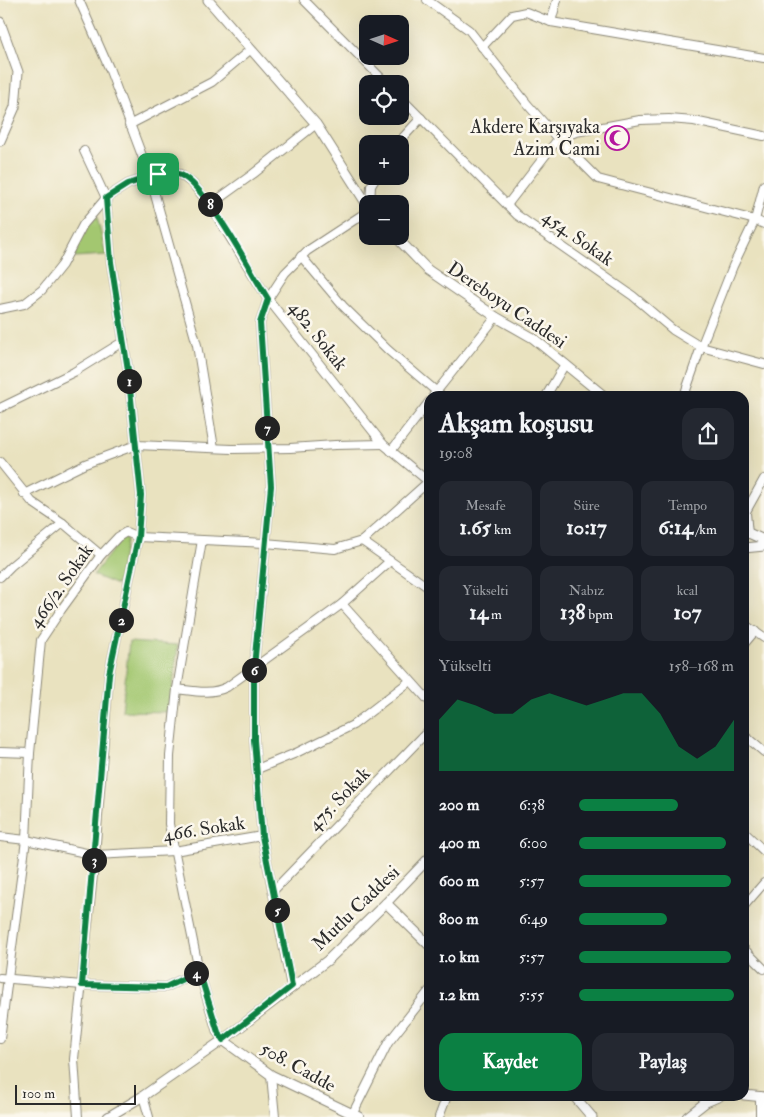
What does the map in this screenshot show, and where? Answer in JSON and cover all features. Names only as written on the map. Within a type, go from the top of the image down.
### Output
[{"type":"street","points":[[80,0],[109,68],[129,126],[150,176],[197,345],[214,448]]},
{"type":"street","points":[[208,0],[316,124],[362,195]]},
{"type":"street","points":[[304,0],[378,75]]},
{"type":"street","points":[[427,0],[469,30],[558,139],[598,179],[755,220],[764,224]]},
{"type":"street","points":[[551,22],[557,0]]},
{"type":"street","points":[[482,46],[512,15],[526,12],[551,22],[764,58]]},
{"type":"street","points":[[0,25],[18,72],[15,107],[0,140]]},
{"type":"street","points":[[129,126],[212,82],[252,50]]},
{"type":"street","name":"454. Sokak","points":[[409,106],[517,214],[632,296],[673,330],[701,347],[764,364]]},
{"type":"street","points":[[405,135],[421,118]]},
{"type":"street","points":[[507,205],[558,139],[576,132],[640,120],[669,119],[694,121],[764,136]]},
{"type":"street","points":[[210,205],[316,124]]},
{"type":"street","points":[[78,1117],[74,1059],[109,674],[138,537],[141,495],[124,341],[111,262],[106,198],[84,151]]},
{"type":"street","name":"482. Sokak","points":[[150,176],[180,174],[193,184],[210,205],[268,299],[383,444],[424,479]]},
{"type":"street","points":[[0,308],[24,304],[42,290],[62,265],[83,225],[106,198],[128,184],[150,176]]},
{"type":"street","points":[[686,391],[733,266],[755,220],[764,185]]},
{"type":"street","points":[[262,836],[254,740],[254,667],[271,486],[260,323],[268,299],[285,273],[301,256],[359,217]]},
{"type":"street","name":"Dereboyu Caddesi","points":[[404,245],[428,270],[496,317],[533,338],[598,391]]},
{"type":"street","points":[[301,256],[343,306],[432,391]]},
{"type":"street","points":[[437,391],[496,317]]},
{"type":"street","points":[[0,408],[74,372],[124,341]]},
{"type":"street","points":[[549,391],[565,364]]},
{"type":"street","points":[[391,451],[424,408]]},
{"type":"street","points":[[24,494],[85,464],[136,445],[268,448],[335,444],[383,444]]},
{"type":"street","points":[[0,462],[32,502],[62,523],[101,555]]},
{"type":"street","points":[[749,507],[764,479]]},
{"type":"street","points":[[138,537],[266,543],[335,549],[362,541],[424,486]]},
{"type":"street","points":[[0,577],[62,523]]},
{"type":"street","name":"466/2. Sokak","points":[[0,1039],[4,978],[26,840],[30,752],[41,640],[60,610],[101,555],[118,537],[126,532],[138,537]]},
{"type":"street","points":[[749,536],[764,540]]},
{"type":"street","points":[[202,540],[177,689],[170,756],[169,824],[199,971],[218,1032],[223,1040]]},
{"type":"street","points":[[362,541],[424,585]]},
{"type":"street","points":[[749,548],[764,546]]},
{"type":"street","points":[[177,689],[218,692],[227,687],[342,604],[390,561]]},
{"type":"street","points":[[342,604],[424,695]]},
{"type":"street","points":[[749,627],[764,638]]},
{"type":"street","points":[[749,638],[755,631]]},
{"type":"street","points":[[257,769],[296,753],[353,725],[410,680]]},
{"type":"street","name":"475. Sokak","points":[[273,891],[424,735]]},
{"type":"street","points":[[749,739],[764,752]]},
{"type":"street","points":[[0,752],[30,752]]},
{"type":"street","name":"466. Sokak","points":[[0,837],[26,840],[94,855],[174,851],[262,836],[292,986]]},
{"type":"street","points":[[749,837],[764,851]]},
{"type":"street","name":"Mutlu Caddesi","points":[[108,1117],[143,1096],[223,1040],[328,960],[424,863]]},
{"type":"street","points":[[749,900],[764,883]]},
{"type":"street","points":[[386,903],[424,940]]},
{"type":"street","points":[[749,954],[764,969]]},
{"type":"street","points":[[4,978],[82,985],[166,987],[199,971]]},
{"type":"street","points":[[354,1116],[388,1044],[424,997]]},
{"type":"street","name":"508. Cadde","points":[[223,1040],[270,1075],[354,1116]]},
{"type":"street","points":[[270,1075],[275,1117]]},
{"type":"street","points":[[143,1096],[149,1117]]},
{"type":"street","points":[[749,1096],[762,1097],[760,1117]]},
{"type":"street","points":[[439,1117],[445,1101]]},
{"type":"street","points":[[578,1101],[592,1117]]},
{"type":"street","points":[[688,1117],[708,1101]]},
{"type":"green space","points":[[97,217],[106,255],[74,257],[85,229]]},
{"type":"green space","points":[[122,538],[127,538],[117,585],[93,575]]},
{"type":"green space","points":[[129,642],[178,645],[170,712],[122,711]]},
{"type":"place","name":"Akdere Karşıyaka Azim Cami","points":[[617,138]]},
{"type":"route","points":[[158,174],[180,174],[193,184],[210,205],[268,299],[260,323],[271,486],[254,667],[254,740],[262,836],[292,986],[223,1040],[218,1032],[199,971],[166,987],[82,985],[109,674],[138,537],[141,495],[128,370],[111,262],[106,198],[128,184],[158,174]]}]
